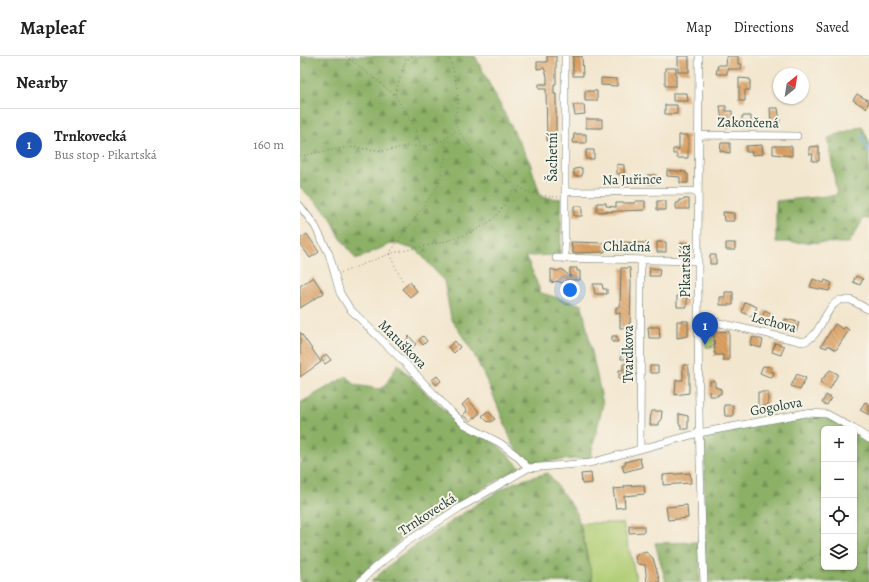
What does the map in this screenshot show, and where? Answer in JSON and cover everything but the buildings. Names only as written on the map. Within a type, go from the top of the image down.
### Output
[{"type":"street","name":"Šachetní","points":[[565,56],[565,258]]},
{"type":"street","name":"Pikartská","points":[[699,56],[698,318],[704,582]]},
{"type":"street","name":"Zakončená","points":[[699,135],[797,136]]},
{"type":"street","name":"Na Juřince","points":[[565,195],[698,191]]},
{"type":"street","name":"Matuškova","points":[[300,206],[315,226],[329,254],[340,293],[350,309],[405,363],[446,408],[464,424],[500,443],[516,455],[528,468]]},
{"type":"street","name":"Chladná","points":[[556,258],[698,261]]},
{"type":"street","name":"Tvardkova","points":[[640,449],[641,260]]},
{"type":"street","name":"Lechova","points":[[698,318],[803,342],[813,336],[831,306],[837,301],[847,299],[869,310]]},
{"type":"street","name":"Gogolova","points":[[700,432],[811,413],[831,416],[849,426]]},
{"type":"street","name":"Gogolova","points":[[857,431],[869,439]]},
{"type":"street","name":"Trnkovecká","points":[[360,582],[373,569],[405,543],[465,505],[528,468],[590,463],[700,432]]},
{"type":"path","points":[[346,56],[395,95],[413,125],[421,146]]},
{"type":"path","points":[[395,95],[407,56]]},
{"type":"path","points":[[407,60],[412,56]]},
{"type":"path","points":[[446,56],[450,61]]},
{"type":"path","points":[[449,56],[459,102],[454,119],[458,129],[474,151],[495,170],[516,185],[533,194],[565,195]]},
{"type":"path","points":[[300,156],[348,147],[386,151],[408,146],[426,146],[444,140],[458,129]]},
{"type":"path","points":[[389,254],[438,186],[447,151],[444,140]]},
{"type":"path","points":[[335,274],[354,269],[389,254],[444,241],[473,230],[493,218],[507,201],[516,185]]},
{"type":"path","points":[[389,254],[403,282]]},
{"type":"path","points":[[713,332],[714,357]]},
{"type":"path","points":[[705,348],[713,348]]},
{"type":"path","points":[[784,582],[806,563],[821,554]]},
{"type":"path","points":[[857,554],[869,554]]},
{"type":"green space","points":[[300,56],[475,56],[530,163],[541,197],[562,199],[560,255],[526,256],[541,293],[582,305],[603,404],[590,458],[536,462],[526,460],[513,445],[494,397],[475,356],[451,318],[444,281],[417,250],[393,243],[356,259],[340,237],[330,216],[300,187]]},
{"type":"green space","points":[[862,126],[869,142],[869,219],[864,218],[849,243],[776,242],[776,201],[837,195],[828,138]]},
{"type":"green space","points":[[705,322],[713,323],[713,347],[706,347],[703,331]]},
{"type":"green space","points":[[398,364],[424,391],[463,426],[498,445],[520,467],[434,517],[403,538],[354,582],[300,582],[300,403],[347,376],[355,385],[379,389],[385,386]]},
{"type":"green space","points":[[820,415],[834,420],[844,426],[821,426],[821,570],[857,570],[857,435],[869,443],[869,582],[707,582],[704,526],[705,434]]},
{"type":"green space","points":[[548,473],[577,513],[593,582],[371,582],[397,558],[480,502],[515,482]]},
{"type":"green space","points":[[580,523],[623,523],[637,582],[593,582]]},
{"type":"green space","points":[[699,542],[700,582],[666,582],[655,543]]},
{"type":"waterway","points":[[861,134],[869,152]]},
{"type":"place","name":"Trnkovecká","points":[[705,345]]}]
